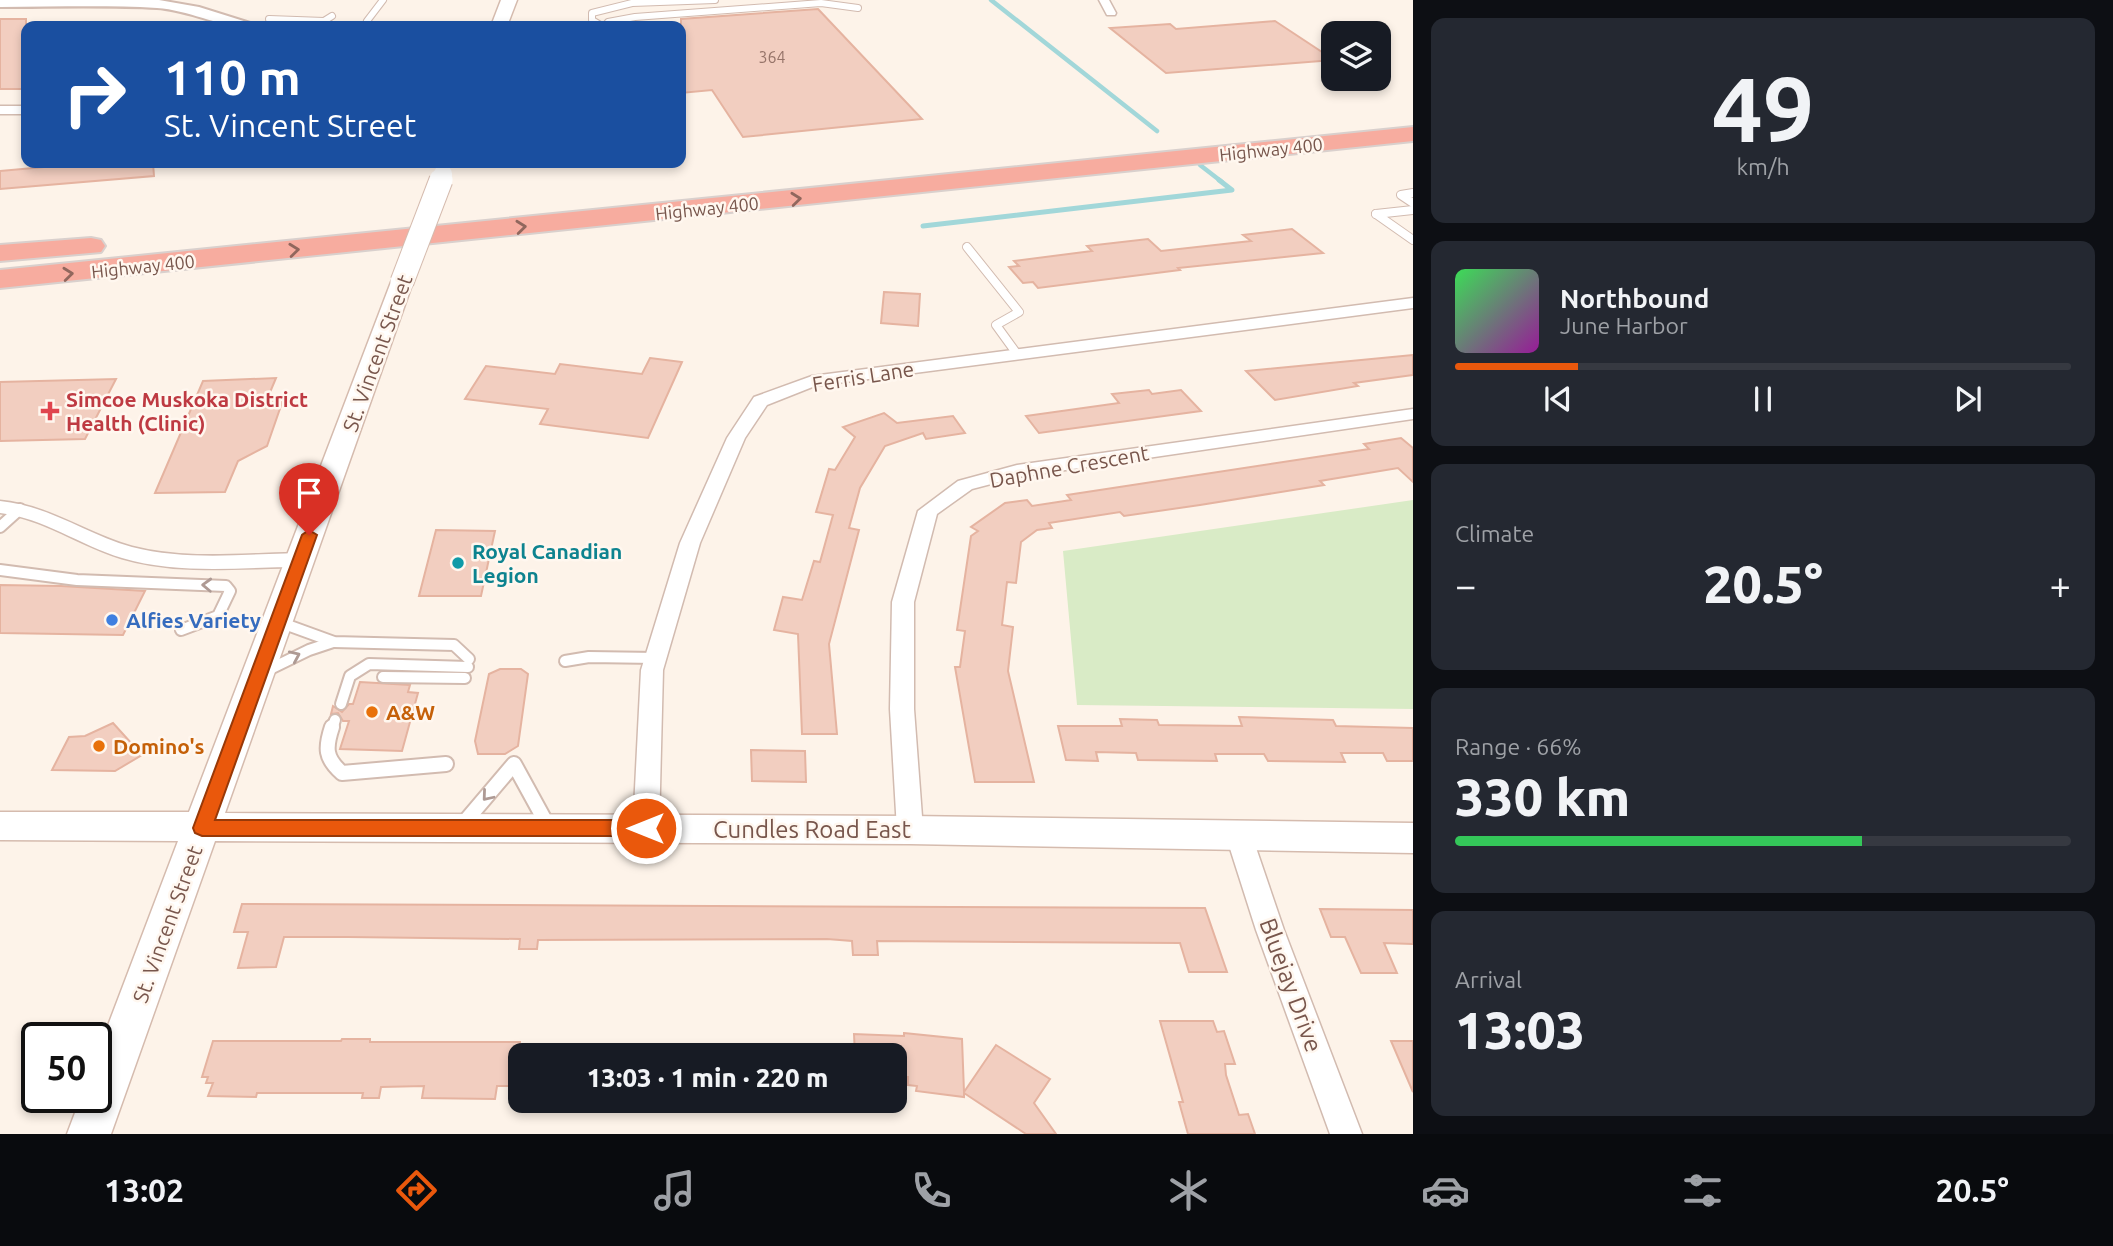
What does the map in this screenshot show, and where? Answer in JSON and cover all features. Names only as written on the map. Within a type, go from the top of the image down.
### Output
[{"type":"highway","name":"Highway 400","points":[[0,253],[195,237],[1413,116]]},
{"type":"highway","name":"Highway 400","points":[[0,279],[1413,134]]},
{"type":"main road","points":[[501,21],[509,0]]},
{"type":"main road","name":"St. Vincent Street","points":[[89,1134],[445,168]]},
{"type":"main road","name":"Cundles Road East","points":[[0,826],[910,830],[1413,838]]},
{"type":"street","points":[[1104,0],[1111,13]]},
{"type":"street","points":[[0,3],[159,4],[194,10],[229,21]]},
{"type":"street","points":[[0,110],[21,110]]},
{"type":"street","name":"Ferris Lane","points":[[646,828],[652,670],[690,543],[736,438],[760,401],[812,382],[1413,303]]},
{"type":"street","name":"Daphne Crescent","points":[[910,830],[901,709],[903,602],[928,511],[965,485],[1017,471],[1413,414]]},
{"type":"street","points":[[10,508],[55,519],[101,545],[134,554],[211,561],[300,560]]},
{"type":"street","name":"Bluejay Drive","points":[[1239,836],[1270,930],[1346,1134]]},
{"type":"lane","points":[[367,21],[383,0]]},
{"type":"lane","points":[[594,21],[592,13],[605,5],[715,0]]},
{"type":"lane","points":[[621,21],[635,17],[807,4],[858,8],[851,3],[837,0]]},
{"type":"lane","points":[[269,19],[324,21],[328,17]]},
{"type":"lane","points":[[1413,193],[1402,195],[1413,203]]},
{"type":"lane","points":[[1413,210],[1376,214],[1413,240]]},
{"type":"lane","points":[[967,247],[1019,312],[996,325],[1017,355]]},
{"type":"lane","points":[[0,527],[10,508]]},
{"type":"lane","points":[[0,570],[77,580],[226,586],[230,592],[218,616],[181,629]]},
{"type":"lane","points":[[279,622],[334,642],[454,645],[467,668]]},
{"type":"lane","points":[[259,675],[281,662],[334,642]]},
{"type":"lane","points":[[565,661],[589,657],[656,658]]},
{"type":"lane","points":[[341,704],[350,676],[369,664],[467,668]]},
{"type":"lane","points":[[383,677],[467,668]]},
{"type":"lane","points":[[335,720],[325,749],[328,762],[342,773],[446,764]]},
{"type":"lane","points":[[460,828],[514,764],[549,828]]},
{"type":"green space","points":[[1413,500],[1413,709],[1077,705],[1063,551]]},
{"type":"building","points":[[818,9],[922,119],[743,137],[712,90],[686,93],[686,21],[681,19]]},
{"type":"building","points":[[0,19],[26,19],[21,21],[21,89],[0,89]]},
{"type":"building","points":[[1275,21],[1321,51],[1321,61],[1166,73],[1110,28],[1170,24],[1176,29]]},
{"type":"building","points":[[33,168],[153,168],[154,176],[0,189],[0,171]]},
{"type":"building","points":[[1292,229],[1323,253],[1178,268],[1180,270],[1038,288],[1033,282],[1023,283],[1009,267],[1019,266],[1014,261],[1092,251],[1087,246],[1148,239],[1161,251],[1251,241],[1243,235]]},
{"type":"building","points":[[884,292],[920,294],[918,326],[881,323]]},
{"type":"building","points":[[1413,355],[1413,375],[1354,383],[1358,386],[1275,400],[1246,371]]},
{"type":"building","points":[[650,358],[682,362],[648,438],[540,424],[548,409],[465,399],[486,366],[555,374],[560,364],[642,374]]},
{"type":"building","points":[[276,378],[268,397],[284,397],[267,446],[238,461],[225,492],[155,493],[203,381]]},
{"type":"building","name":"Simcoe Muskoka District Health (Clinic)","points":[[116,379],[85,439],[0,441],[0,382]]},
{"type":"building","points":[[1149,390],[1152,394],[1181,390],[1201,411],[1039,433],[1026,416],[1119,403],[1112,394]]},
{"type":"building","points":[[884,413],[897,423],[953,416],[965,433],[926,439],[923,433],[885,446],[860,488],[849,528],[859,530],[829,644],[837,734],[802,734],[798,634],[774,630],[783,597],[802,600],[814,561],[820,562],[833,515],[816,512],[829,469],[835,470],[855,437],[843,427]]},
{"type":"building","points":[[1401,438],[1413,448],[1413,482],[1398,468],[1320,481],[1324,485],[1200,505],[1124,516],[1120,512],[1049,523],[1052,528],[1037,530],[1021,542],[1016,583],[1007,582],[1002,625],[1013,627],[1008,671],[1034,782],[975,782],[955,667],[960,667],[965,631],[957,630],[971,536],[978,531],[971,527],[1005,503],[1027,500],[1032,506],[1071,500],[1067,495],[1369,449],[1364,444]]},
{"type":"building","name":"Royal Canadian Legion","points":[[436,530],[495,531],[481,596],[419,596]]},
{"type":"building","points":[[0,585],[145,591],[123,635],[0,633]]},
{"type":"building","points":[[500,669],[521,669],[528,674],[518,746],[505,754],[478,754],[475,741],[489,674]]},
{"type":"building","name":"A&W","points":[[360,682],[410,685],[408,692],[418,693],[402,751],[340,749],[349,721],[343,721],[338,713],[331,714],[333,706],[342,712],[349,704],[353,704]]},
{"type":"building","points":[[1239,717],[1333,720],[1336,726],[1413,728],[1413,761],[1387,761],[1383,753],[1341,753],[1345,762],[1268,761],[1264,754],[1215,754],[1217,761],[1138,760],[1136,753],[1096,752],[1098,761],[1066,760],[1058,726],[1122,726],[1120,719],[1157,720],[1159,725],[1242,726]]},
{"type":"building","name":"Domino's","points":[[113,723],[142,755],[115,771],[52,770],[69,737],[85,736]]},
{"type":"building","points":[[751,750],[805,751],[806,782],[752,781]]},
{"type":"building","points":[[242,904],[1205,908],[1227,972],[1189,972],[1180,943],[877,941],[878,955],[853,955],[852,941],[827,939],[538,940],[537,949],[519,949],[520,939],[348,937],[284,937],[276,967],[238,968],[248,932],[234,932]]},
{"type":"building","points":[[1320,909],[1413,910],[1413,944],[1384,943],[1397,973],[1361,973],[1345,937],[1331,937]]},
{"type":"building","points":[[1160,1021],[1213,1021],[1217,1032],[1224,1031],[1235,1064],[1225,1064],[1226,1075],[1239,1115],[1248,1114],[1255,1134],[1188,1134],[1179,1102],[1183,1102]]},
{"type":"building","points":[[904,1033],[962,1039],[964,1092],[996,1045],[1050,1079],[1034,1103],[1056,1134],[1026,1134],[964,1093],[964,1097],[916,1091],[917,1086],[908,1085],[907,1043],[854,1043],[854,1034],[904,1036]]},
{"type":"building","points":[[370,1039],[370,1042],[520,1043],[508,1043],[508,1086],[497,1086],[495,1099],[422,1098],[424,1086],[381,1087],[379,1098],[362,1098],[363,1093],[208,1096],[213,1083],[206,1083],[208,1077],[202,1077],[213,1041]]},
{"type":"building","points":[[1391,1041],[1413,1041],[1413,1092]]},
{"type":"waterway","points":[[991,0],[1157,131]]},
{"type":"waterway","points":[[1200,165],[1222,182]]},
{"type":"waterway","points":[[923,226],[1232,190],[1219,180]]},
{"type":"place","name":"Simcoe Muskoka District Health (Clinic)","points":[[50,411]]},
{"type":"place","name":"Royal Canadian Legion","points":[[458,563]]},
{"type":"place","name":"Alfies Variety","points":[[112,620]]},
{"type":"place","name":"A&W","points":[[372,712]]},
{"type":"place","name":"Domino's","points":[[99,746]]},
{"type":"route","points":[[309,535],[202,828],[646,828]]}]
